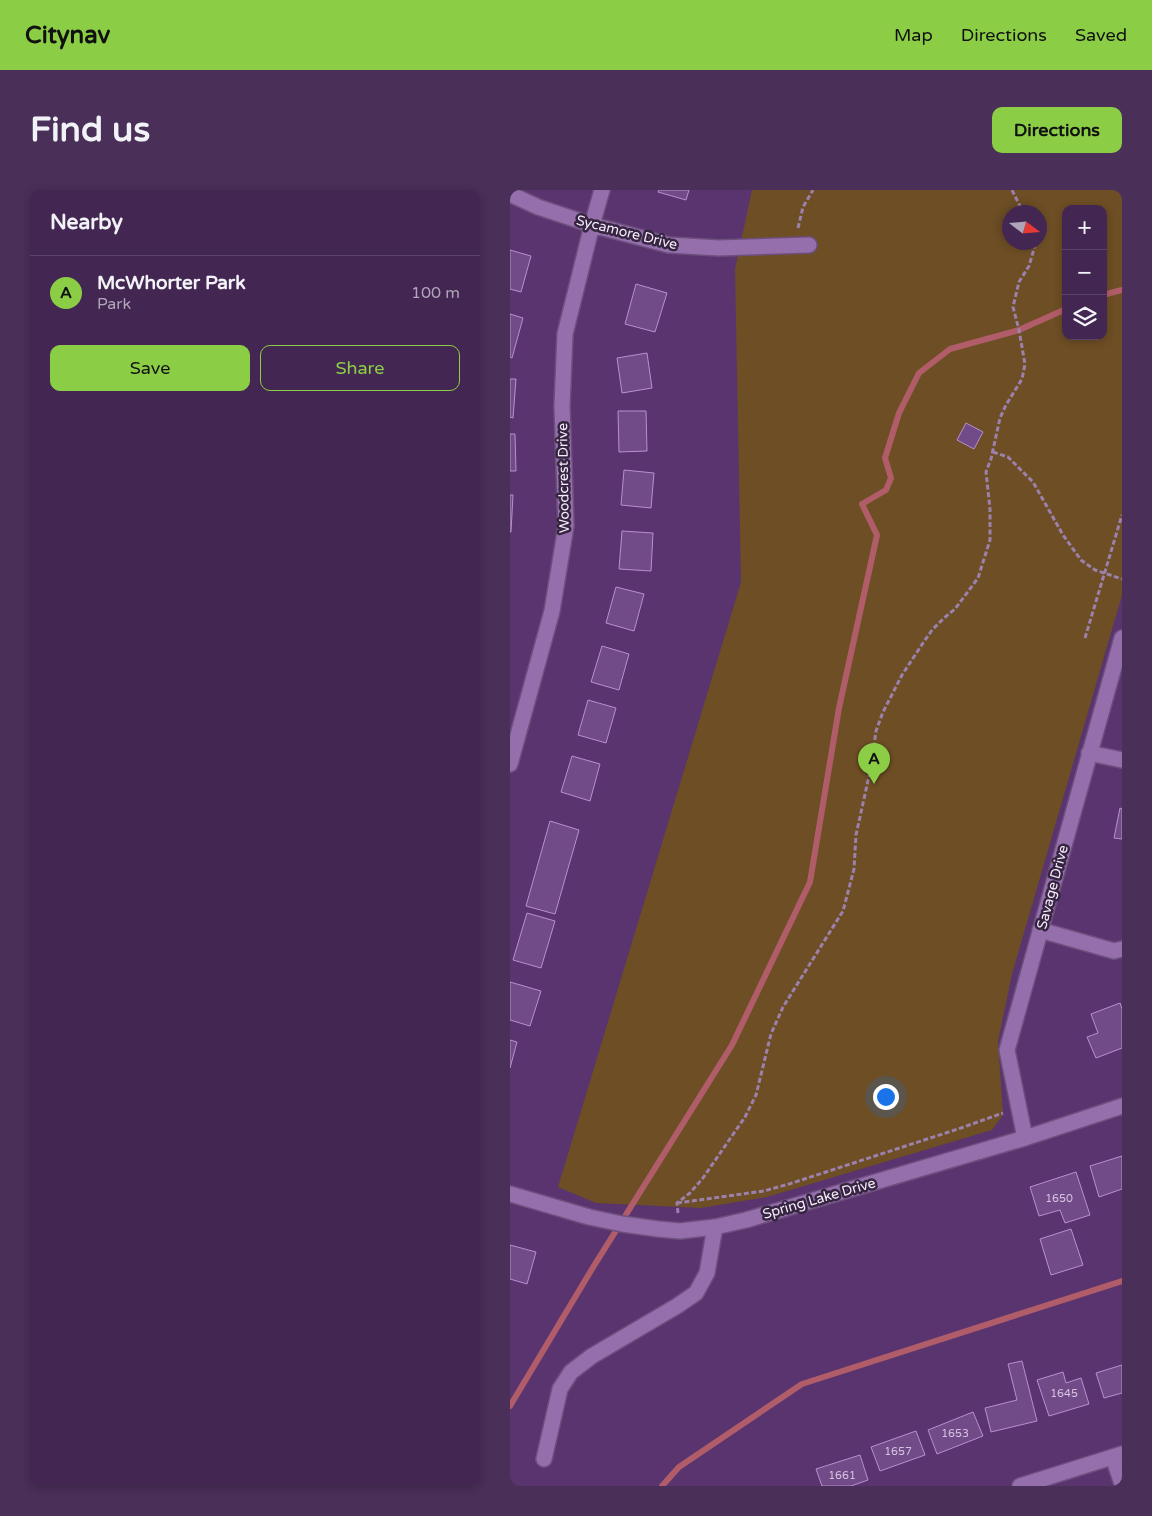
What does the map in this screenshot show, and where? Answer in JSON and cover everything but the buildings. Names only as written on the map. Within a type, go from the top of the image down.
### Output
[{"type":"street","name":"Woodcrest Drive","points":[[510,764],[552,611],[566,526],[562,406],[565,334],[602,190]]},
{"type":"street","name":"Sycamore Drive","points":[[510,194],[538,207],[592,225],[669,245],[718,248],[802,245]]},
{"type":"street","name":"Savage Drive","points":[[1025,1138],[1007,1050],[1122,638]]},
{"type":"street","points":[[1089,753],[1122,760]]},
{"type":"street","points":[[1040,930],[1114,951],[1122,948]]},
{"type":"street","name":"Spring Lake Drive","points":[[510,1194],[589,1217],[622,1224],[680,1231],[715,1227],[746,1220],[1025,1138],[1122,1106]]},
{"type":"street","points":[[544,1459],[560,1389],[571,1372],[592,1356],[696,1293],[707,1273],[715,1227]]},
{"type":"street","points":[[1020,1486],[1117,1455],[1122,1484]]},
{"type":"path","points":[[802,245],[803,207],[812,190]]},
{"type":"path","points":[[1012,190],[1020,205]]},
{"type":"path","points":[[677,1203],[690,1193],[703,1178],[746,1117],[756,1095],[771,1034],[783,1007],[843,910],[854,869],[856,835],[872,760],[876,731],[883,712],[897,684],[923,643],[938,624],[955,609],[978,578],[990,540],[990,509],[986,472],[992,460],[1000,418],[1022,379],[1025,364],[1013,307],[1019,282],[1029,266],[1034,250]]},
{"type":"path","points":[[993,452],[1008,457],[1033,482],[1063,535],[1081,560],[1095,570],[1122,579]]},
{"type":"path","points":[[1086,638],[1122,516]]},
{"type":"path","points":[[677,1203],[764,1191],[790,1184],[1019,1108]]},
{"type":"path","points":[[677,1203],[680,1231]]},
{"type":"shaded area","points":[[752,190],[1122,190],[1122,595],[1012,974],[998,1041],[1003,1115],[992,1130],[767,1197],[701,1208],[596,1203],[558,1187],[741,582],[735,269]]},
{"type":"waterway","points":[[1107,294],[1122,290]]},
{"type":"waterway","points":[[510,1406],[592,1269],[732,1045],[810,882],[839,708],[877,535],[862,504],[886,490],[891,478],[885,458],[899,413],[919,373],[950,349],[1019,330],[1062,311]]},
{"type":"waterway","points":[[662,1486],[679,1467],[802,1384],[1122,1281]]},
{"type":"place","name":"McWhorter Park","points":[[874,784]]}]
